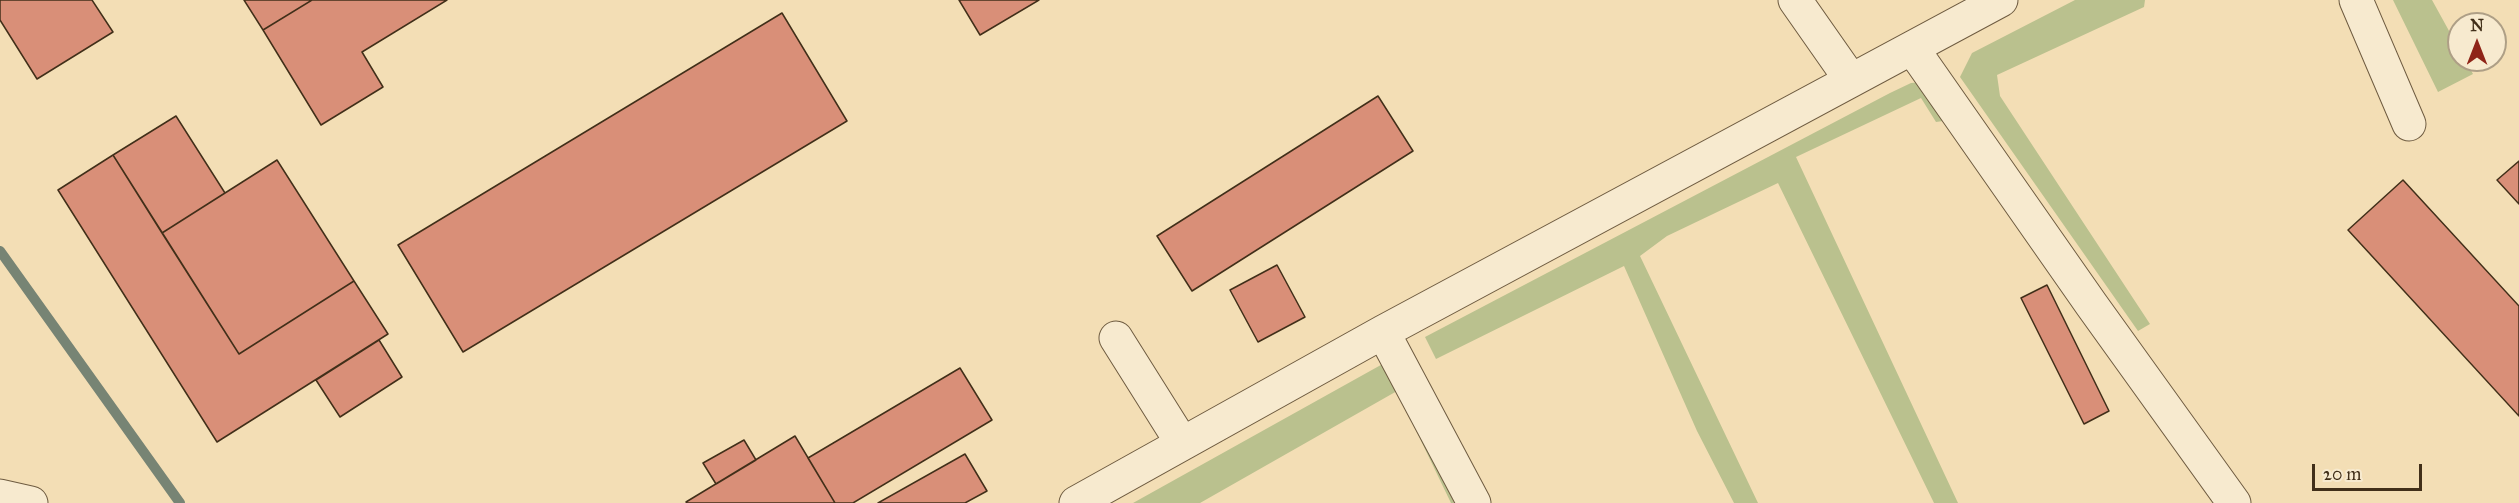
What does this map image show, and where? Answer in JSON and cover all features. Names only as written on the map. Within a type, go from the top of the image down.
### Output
[{"type":"street","points":[[1795,0],[1851,80]]},
{"type":"street","points":[[2356,0],[2409,124]]},
{"type":"street","points":[[1076,503],[1383,332],[1912,48],[1990,2]]},
{"type":"street","points":[[1912,48],[2234,503]]},
{"type":"street","points":[[1383,332],[1474,503]]},
{"type":"street","points":[[1116,338],[1182,443]]},
{"type":"street","points":[[0,496],[31,503]]},
{"type":"green space","points":[[2075,0],[2145,0],[2144,7],[1997,75],[2000,96],[2150,324],[2138,331],[1960,77],[1972,53]]},
{"type":"green space","points":[[2393,0],[2432,0],[2447,27],[2447,72],[2472,72],[2473,74],[2438,92]]},
{"type":"green space","points":[[1923,82],[1950,120],[1936,122],[1921,98],[1796,157],[1958,503],[1934,503],[1778,183],[1667,236],[1640,256],[1758,503],[1734,503],[1697,431],[1624,266],[1436,359],[1425,337],[1890,93],[1911,83]]},
{"type":"green space","points":[[1397,356],[1478,503],[1451,503],[1397,391],[1200,503],[1133,503]]},
{"type":"building","points":[[0,0],[92,0],[113,32],[37,79],[0,20]]},
{"type":"building","points":[[244,0],[312,0],[263,30]]},
{"type":"building","points":[[312,0],[447,0],[362,52],[383,87],[321,125],[263,30]]},
{"type":"building","points":[[959,0],[1039,0],[980,35]]},
{"type":"building","points":[[782,13],[847,121],[463,352],[398,245]]},
{"type":"building","points":[[1378,96],[1413,151],[1192,291],[1157,236]]},
{"type":"building","points":[[176,116],[225,193],[162,233],[113,155]]},
{"type":"building","points":[[113,155],[239,354],[354,281],[388,334],[217,442],[58,190]]},
{"type":"building","points":[[277,160],[354,281],[239,354],[162,233]]},
{"type":"building","points":[[2519,161],[2519,204],[2497,180]]},
{"type":"building","points":[[2403,180],[2519,306],[2519,416],[2348,230]]},
{"type":"building","points":[[1277,265],[1305,317],[1258,342],[1230,290]]},
{"type":"building","points":[[2047,285],[2109,411],[2084,424],[2021,298]]},
{"type":"building","points":[[379,340],[402,377],[340,417],[316,380]]},
{"type":"building","points":[[960,368],[992,420],[853,503],[835,503],[808,458]]},
{"type":"building","points":[[795,436],[835,503],[686,502]]},
{"type":"building","points":[[744,440],[756,460],[716,484],[703,463]]},
{"type":"building","points":[[965,454],[987,491],[965,503],[878,503]]},
{"type":"waterway","points":[[0,251],[180,503]]}]
